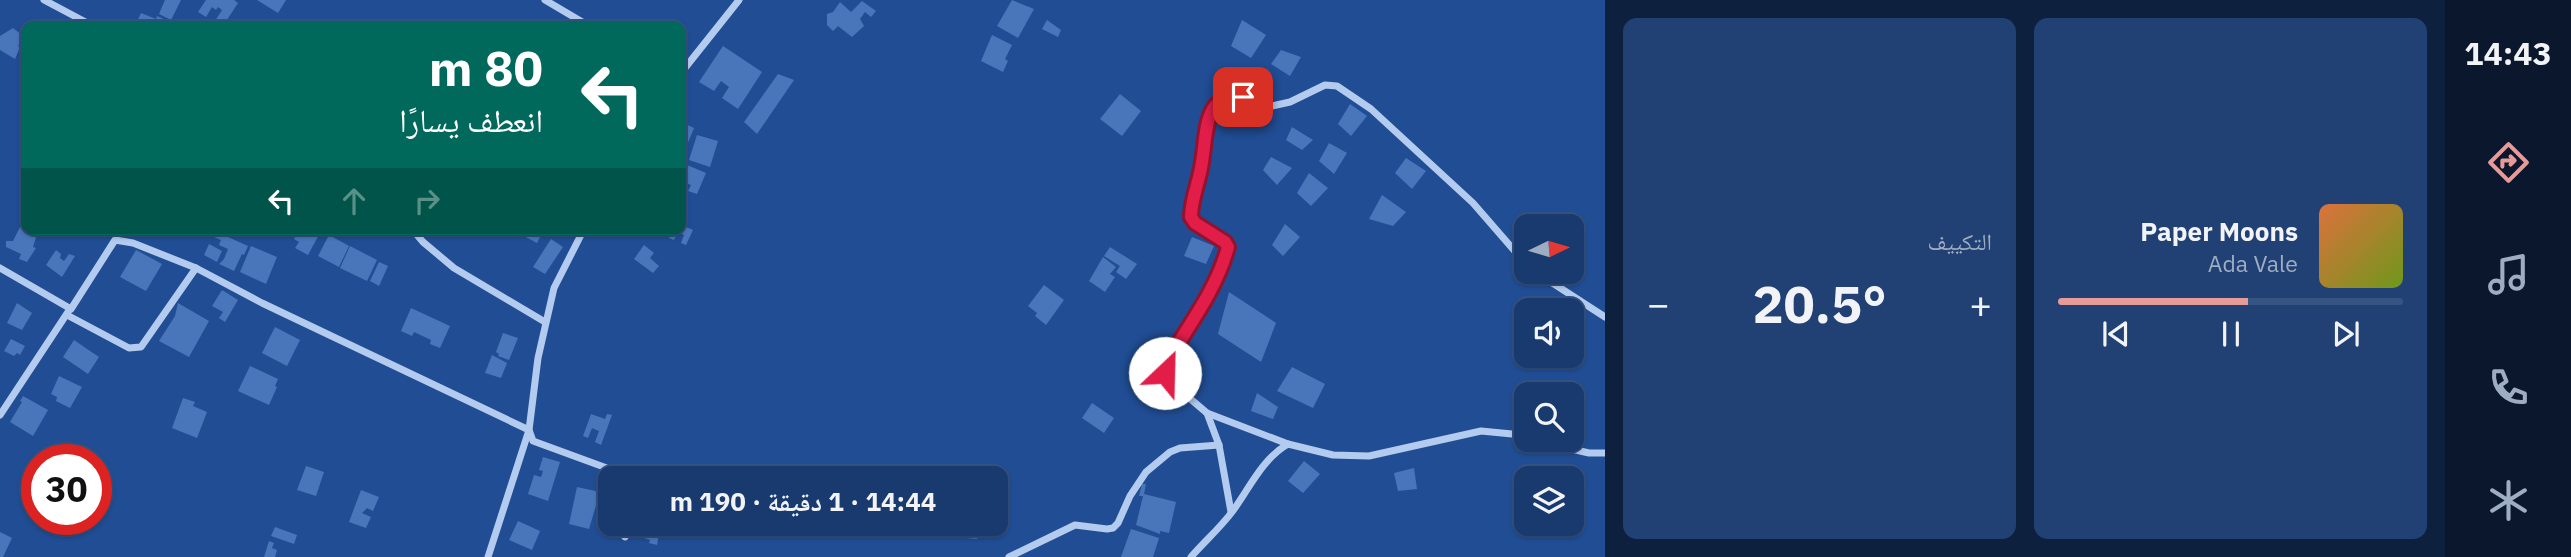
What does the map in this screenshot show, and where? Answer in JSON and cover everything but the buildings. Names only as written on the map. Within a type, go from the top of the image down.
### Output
[{"type":"street","points":[[44,0],[84,21]]},
{"type":"street","points":[[545,0],[581,21]]},
{"type":"street","points":[[686,67],[739,0]]},
{"type":"street","points":[[1514,250],[1474,203],[1371,109],[1337,86],[1325,85],[1290,102],[1272,106],[1243,97],[1222,99],[1206,124],[1202,163],[1191,217],[1195,223],[1225,242],[1228,247],[1204,305],[1191,321],[1165,365],[1168,380],[1207,413],[1288,444],[1333,454],[1369,456],[1480,432],[1514,435]]},
{"type":"street","points":[[417,235],[454,268],[545,322]]},
{"type":"street","points":[[488,557],[529,430],[538,358],[554,288],[581,235]]},
{"type":"street","points":[[0,415],[115,240],[134,243],[196,268],[262,303],[529,430],[533,441],[601,466]]},
{"type":"street","points":[[0,268],[129,348],[136,349],[141,347],[196,268]]},
{"type":"street","points":[[1554,284],[1605,317]]},
{"type":"street","points":[[1207,413],[1219,445],[1231,512]]},
{"type":"street","points":[[1191,557],[1231,512],[1253,479],[1280,449],[1288,444]]},
{"type":"street","points":[[1009,557],[1075,525],[1113,528],[1146,472],[1170,452],[1180,448],[1219,445]]},
{"type":"street","points":[[1584,452],[1605,453]]},
{"type":"route","points":[[1165,373],[1165,365],[1191,321],[1204,305],[1228,247],[1225,242],[1195,223],[1191,217],[1202,163],[1206,124],[1222,99],[1243,97]]}]
